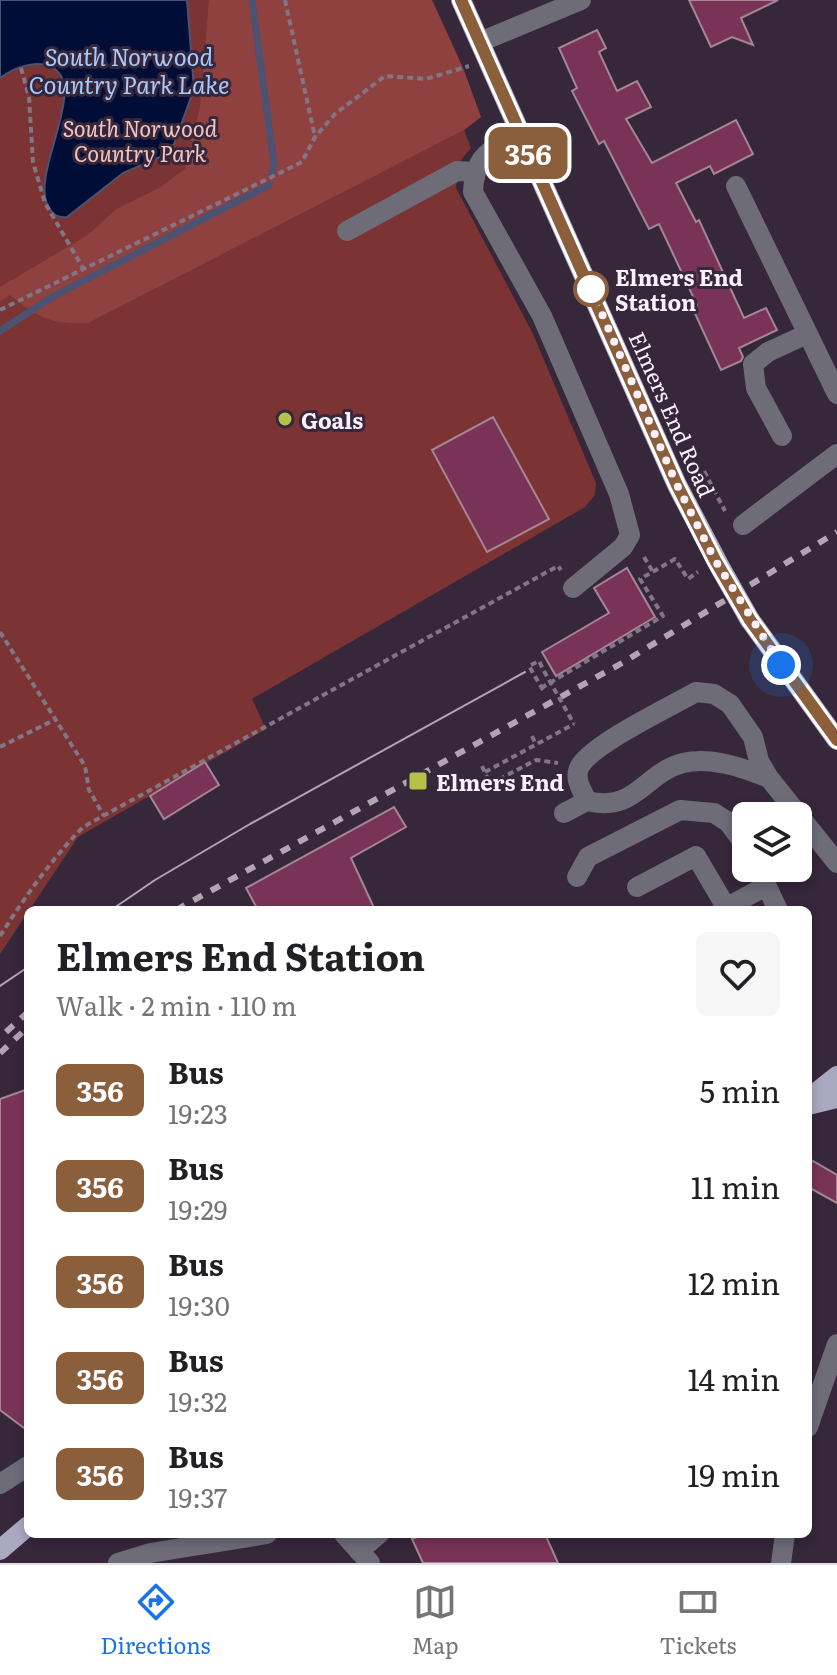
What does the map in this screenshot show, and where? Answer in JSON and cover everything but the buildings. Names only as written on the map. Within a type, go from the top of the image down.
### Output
[{"type":"main road","name":"Elmers End Road","points":[[461,0],[677,485],[750,620],[837,740]]},
{"type":"main road","points":[[812,1098],[837,1076]]},
{"type":"main road","points":[[812,1101],[837,1098]]},
{"type":"main road","points":[[0,1550],[24,1529]]},
{"type":"street","points":[[480,42],[581,0]]},
{"type":"street","points":[[519,133],[482,156],[474,172],[473,192],[542,316],[619,494],[630,535],[623,547],[573,588]]},
{"type":"street","points":[[347,231],[457,171],[474,172]]},
{"type":"street","points":[[736,186],[837,394]]},
{"type":"street","points":[[782,436],[756,388],[753,364],[768,352],[807,334]]},
{"type":"street","points":[[743,525],[837,454]]},
{"type":"street","points":[[587,801],[577,779],[580,766],[602,746],[696,692],[714,694],[730,704],[753,737],[759,761],[769,778],[835,858]]},
{"type":"street","points":[[564,813],[587,801],[605,805],[624,800],[680,764],[702,761],[769,778]]},
{"type":"street","points":[[577,877],[588,857],[680,810],[714,813],[732,826]]},
{"type":"street","points":[[637,887],[696,856],[722,906]]},
{"type":"street","points":[[728,906],[756,882]]},
{"type":"street","points":[[764,882],[776,906]]},
{"type":"street","points":[[812,1416],[837,1344]]},
{"type":"street","points":[[0,1484],[24,1469]]},
{"type":"street","points":[[118,1563],[150,1553],[242,1538]]},
{"type":"street","points":[[347,1538],[364,1557],[376,1538]]},
{"type":"street","points":[[781,1563],[784,1538]]},
{"type":"path","points":[[285,0],[315,137]]},
{"type":"path","points":[[0,310],[302,162],[315,137],[335,114],[385,76],[426,79],[471,65]]},
{"type":"path","points":[[21,68],[29,97],[33,162],[45,203],[83,268]]},
{"type":"path","points":[[677,485],[704,471],[735,530],[743,525]]},
{"type":"path","points":[[0,936],[30,889],[83,827],[558,566],[573,588]]},
{"type":"path","points":[[485,772],[574,724],[544,671],[539,661],[529,666],[542,689],[664,618],[640,579],[653,572]]},
{"type":"path","points":[[0,632],[85,766],[89,790],[104,816]]},
{"type":"path","points":[[0,744],[9,744],[56,719]]},
{"type":"path","points":[[532,736],[536,745]]},
{"type":"path","points":[[482,766],[490,784],[536,760],[580,766]]},
{"type":"green space","name":"Goals","points":[[0,0],[432,0],[481,117],[464,130],[471,148],[458,164],[456,188],[533,334],[596,483],[595,495],[585,507],[252,699],[266,729],[78,837],[32,906],[24,906],[24,918],[0,954]]},
{"type":"shaded area","points":[[209,0],[432,0],[481,117],[464,130],[88,323],[45,318],[10,295],[0,301],[0,287],[88,235],[116,209],[159,188],[185,169],[200,107]]},
{"type":"water","name":"South Norwood Country Park Lake","points":[[0,0],[187,0],[194,89],[174,144],[160,157],[123,173],[67,217],[52,212],[44,191],[63,106],[64,88],[59,73],[40,64],[22,67],[0,78]]},
{"type":"waterway","points":[[252,0],[274,164],[272,173]]},
{"type":"waterway","points":[[0,331],[52,297],[269,185]]},
{"type":"tram line","points":[[117,906],[250,824],[525,672]]},
{"type":"tram line","points":[[0,986],[24,970]]},
{"type":"railway","points":[[183,906],[622,663],[837,532]]},
{"type":"railway","points":[[6,1032],[24,1016]]},
{"type":"railway","points":[[0,1053],[24,1031]]},
{"type":"bus line","name":"356","points":[[461,0],[677,485],[715,560],[750,620],[837,740]]},
{"type":"place","name":"Elmers End Station","points":[[591,289]]},
{"type":"place","name":"Goals","points":[[285,419]]},
{"type":"place","name":"Elmers End","points":[[418,781]]},
{"type":"route","points":[[591,289],[677,485],[715,560],[781,665]]},
{"type":"park label","name":"South Norwood Country Park","points":[[140,140]]}]
